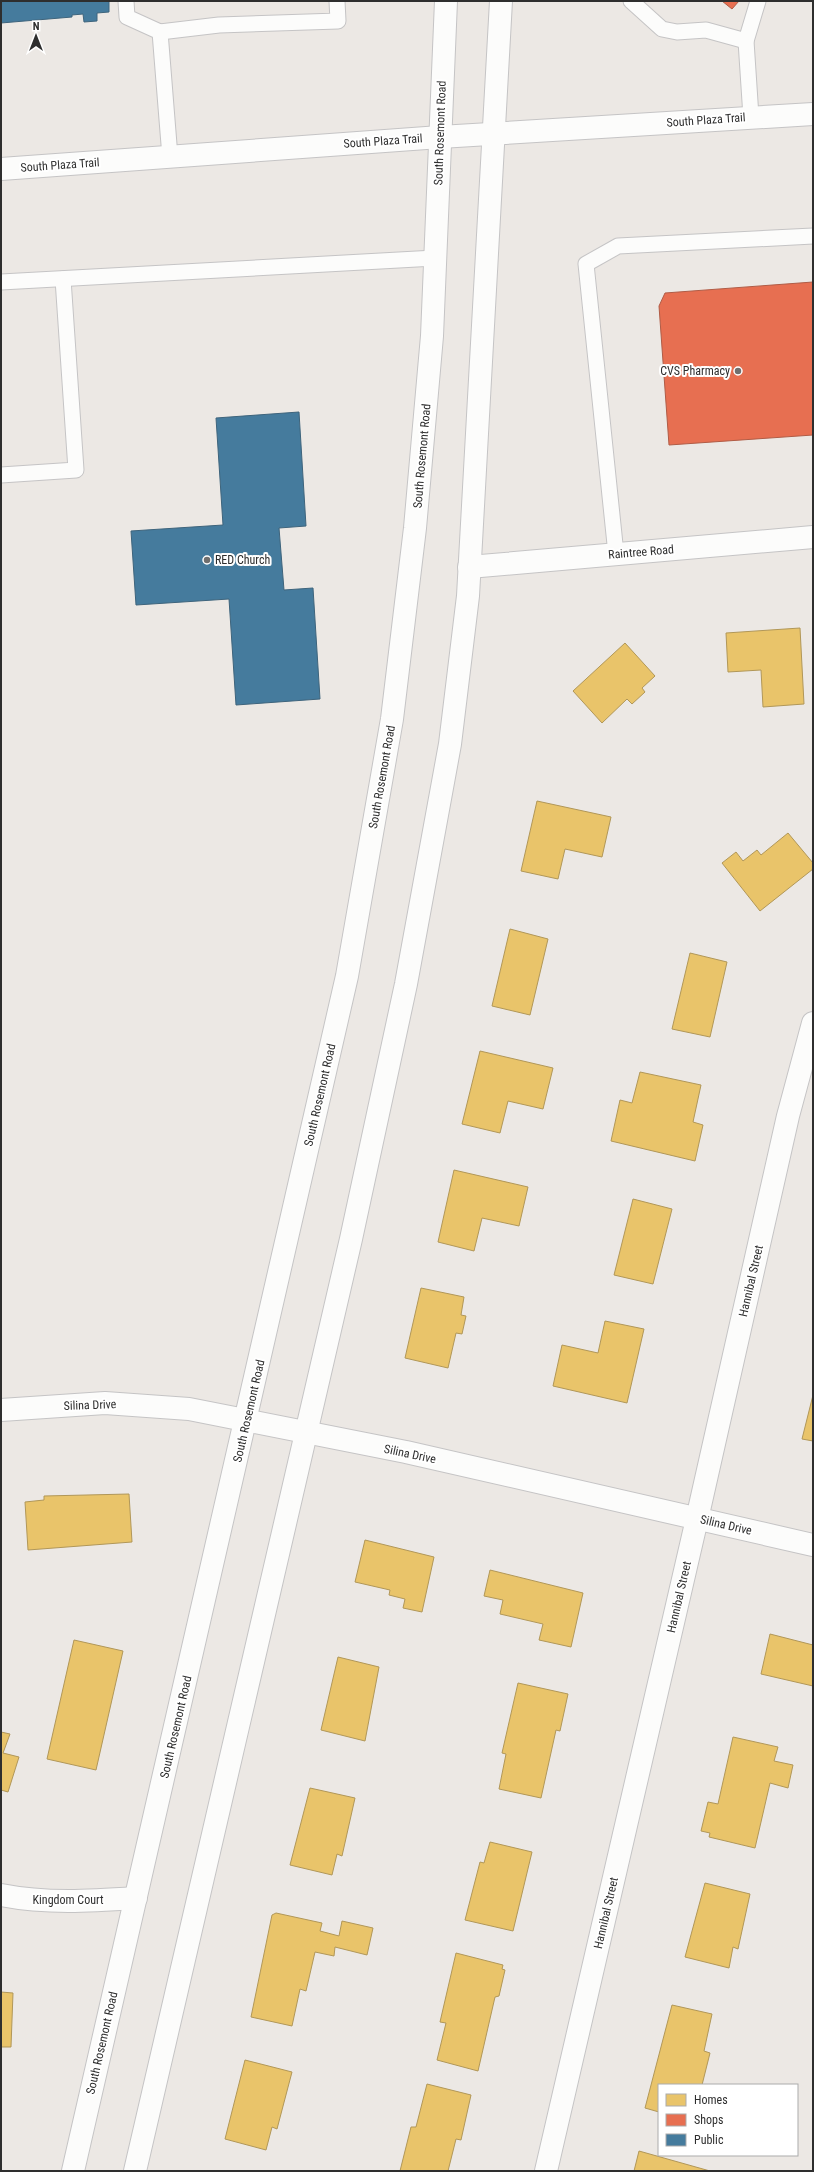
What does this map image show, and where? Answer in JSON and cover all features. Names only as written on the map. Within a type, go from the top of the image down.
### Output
[{"type":"main road","name":"South Rosemont Road","points":[[73,2171],[247,1419],[347,976],[392,719],[416,528],[432,336],[446,1]]},
{"type":"main road","points":[[135,2171],[306,1432],[406,984],[450,744],[468,596],[501,1]]},
{"type":"main road","name":"South Plaza Trail","points":[[1,169],[440,137],[813,114]]},
{"type":"main road","name":"Raintree Road","points":[[469,567],[813,537]]},
{"type":"main road","name":"Hannibal Street","points":[[546,2171],[697,1519],[788,1116],[813,1023]]},
{"type":"main road","name":"Silina Drive","points":[[1,1410],[105,1403],[189,1409],[247,1419],[813,1546]]},
{"type":"main road","name":"Kingdom Court","points":[[1,1895],[25,1900],[78,1902],[136,1898]]},
{"type":"lane","points":[[126,1],[127,18],[160,32],[219,25],[338,21],[337,1]]},
{"type":"lane","points":[[632,1],[662,29],[677,32],[706,30],[746,41]]},
{"type":"lane","points":[[751,117],[746,41],[758,1]]},
{"type":"lane","points":[[160,32],[170,157]]},
{"type":"lane","points":[[616,554],[586,264],[618,246],[813,236]]},
{"type":"lane","points":[[1,282],[435,258]]},
{"type":"lane","points":[[1,476],[76,470],[63,278]]},
{"type":"building: Homes","points":[[800,628],[804,704],[763,707],[761,670],[728,672],[726,633]]},
{"type":"building: Homes","points":[[625,643],[655,676],[642,688],[645,692],[632,704],[627,699],[602,723],[573,691]]},
{"type":"building: Homes","points":[[537,801],[611,817],[602,857],[565,849],[558,879],[521,871]]},
{"type":"building: Homes","points":[[788,833],[813,863],[813,869],[760,911],[722,863],[736,852],[743,861],[757,850],[761,855]]},
{"type":"building: Homes","points":[[510,929],[548,939],[530,1015],[492,1006]]},
{"type":"building: Homes","points":[[690,953],[727,962],[710,1037],[672,1029]]},
{"type":"building: Homes","points":[[480,1051],[553,1068],[543,1109],[508,1101],[500,1133],[462,1124]]},
{"type":"building: Homes","points":[[640,1072],[701,1085],[693,1122],[703,1125],[695,1161],[611,1141],[620,1100],[632,1103]]},
{"type":"building: Homes","points":[[454,1170],[528,1187],[519,1226],[482,1218],[474,1251],[438,1242]]},
{"type":"building: Homes","points":[[633,1199],[672,1209],[653,1284],[614,1275]]},
{"type":"building: Homes","points":[[421,1288],[464,1297],[461,1315],[466,1316],[462,1334],[456,1333],[448,1368],[405,1358]]},
{"type":"building: Homes","points":[[605,1321],[644,1329],[627,1403],[553,1386],[562,1345],[598,1353]]},
{"type":"building: Homes","points":[[813,1395],[813,1441],[802,1439]]},
{"type":"building: Homes","points":[[129,1494],[132,1542],[28,1550],[25,1502],[44,1500],[44,1496]]},
{"type":"building: Homes","points":[[365,1540],[434,1557],[422,1612],[403,1608],[405,1599],[389,1595],[390,1590],[355,1582]]},
{"type":"building: Homes","points":[[490,1570],[583,1593],[571,1647],[539,1640],[543,1624],[500,1614],[503,1600],[484,1596]]},
{"type":"building: Homes","points":[[770,1634],[813,1645],[813,1686],[761,1674]]},
{"type":"building: Homes","points":[[74,1640],[123,1651],[96,1770],[47,1759]]},
{"type":"building: Homes","points":[[338,1657],[379,1667],[365,1741],[321,1730]]},
{"type":"building: Homes","points":[[518,1683],[568,1694],[560,1731],[556,1730],[541,1798],[499,1789],[506,1754],[502,1753]]},
{"type":"building: Homes","points":[[1,1732],[10,1734],[3,1753],[19,1757],[8,1792],[1,1790]]},
{"type":"building: Homes","points":[[733,1737],[778,1747],[774,1761],[793,1765],[788,1788],[770,1783],[755,1848],[709,1837],[710,1833],[701,1831],[708,1802],[718,1804]]},
{"type":"building: Homes","points":[[310,1788],[355,1798],[342,1856],[337,1854],[332,1875],[290,1865]]},
{"type":"building: Homes","points":[[490,1842],[532,1852],[513,1931],[465,1920],[480,1862],[484,1863]]},
{"type":"building: Homes","points":[[705,1883],[750,1894],[738,1949],[733,1947],[729,1968],[685,1957]]},
{"type":"building: Homes","points":[[276,1913],[322,1923],[320,1931],[339,1936],[342,1921],[373,1928],[367,1955],[335,1947],[334,1956],[315,1952],[306,1991],[300,1989],[292,2026],[251,2017],[272,1915]]},
{"type":"building: Homes","points":[[456,1953],[503,1965],[502,1969],[505,1970],[499,1996],[495,1997],[478,2071],[437,2060],[446,2023],[440,2022]]},
{"type":"building: Homes","points":[[1,1992],[13,1993],[11,2047],[1,2047]]},
{"type":"building: Homes","points":[[672,2005],[712,2014],[704,2051],[710,2053],[702,2084],[658,2084],[658,2112],[645,2108]]},
{"type":"building: Homes","points":[[245,2060],[292,2072],[277,2129],[272,2127],[266,2150],[225,2139]]},
{"type":"building: Homes","points":[[427,2084],[471,2095],[461,2140],[456,2139],[448,2171],[400,2171],[411,2127],[416,2127]]},
{"type":"building: Homes","points":[[639,2151],[710,2171],[634,2171]]},
{"type":"building: Shops","points":[[722,1],[739,1],[732,9]]},
{"type":"building: Shops","name":"CVS Pharmacy","points":[[813,282],[813,435],[669,445],[659,306],[665,293]]},
{"type":"building: Public","points":[[1,1],[109,1],[109,12],[97,13],[97,21],[84,22],[83,14],[72,15],[72,17],[1,23]]},
{"type":"building: Public","name":"RED Church","points":[[299,412],[306,526],[279,528],[284,590],[313,588],[320,699],[236,705],[229,599],[136,605],[131,531],[223,525],[216,418]]},
{"type":"place","name":"CVS Pharmacy","points":[[738,371]]},
{"type":"place","name":"RED Church","points":[[207,560]]}]
